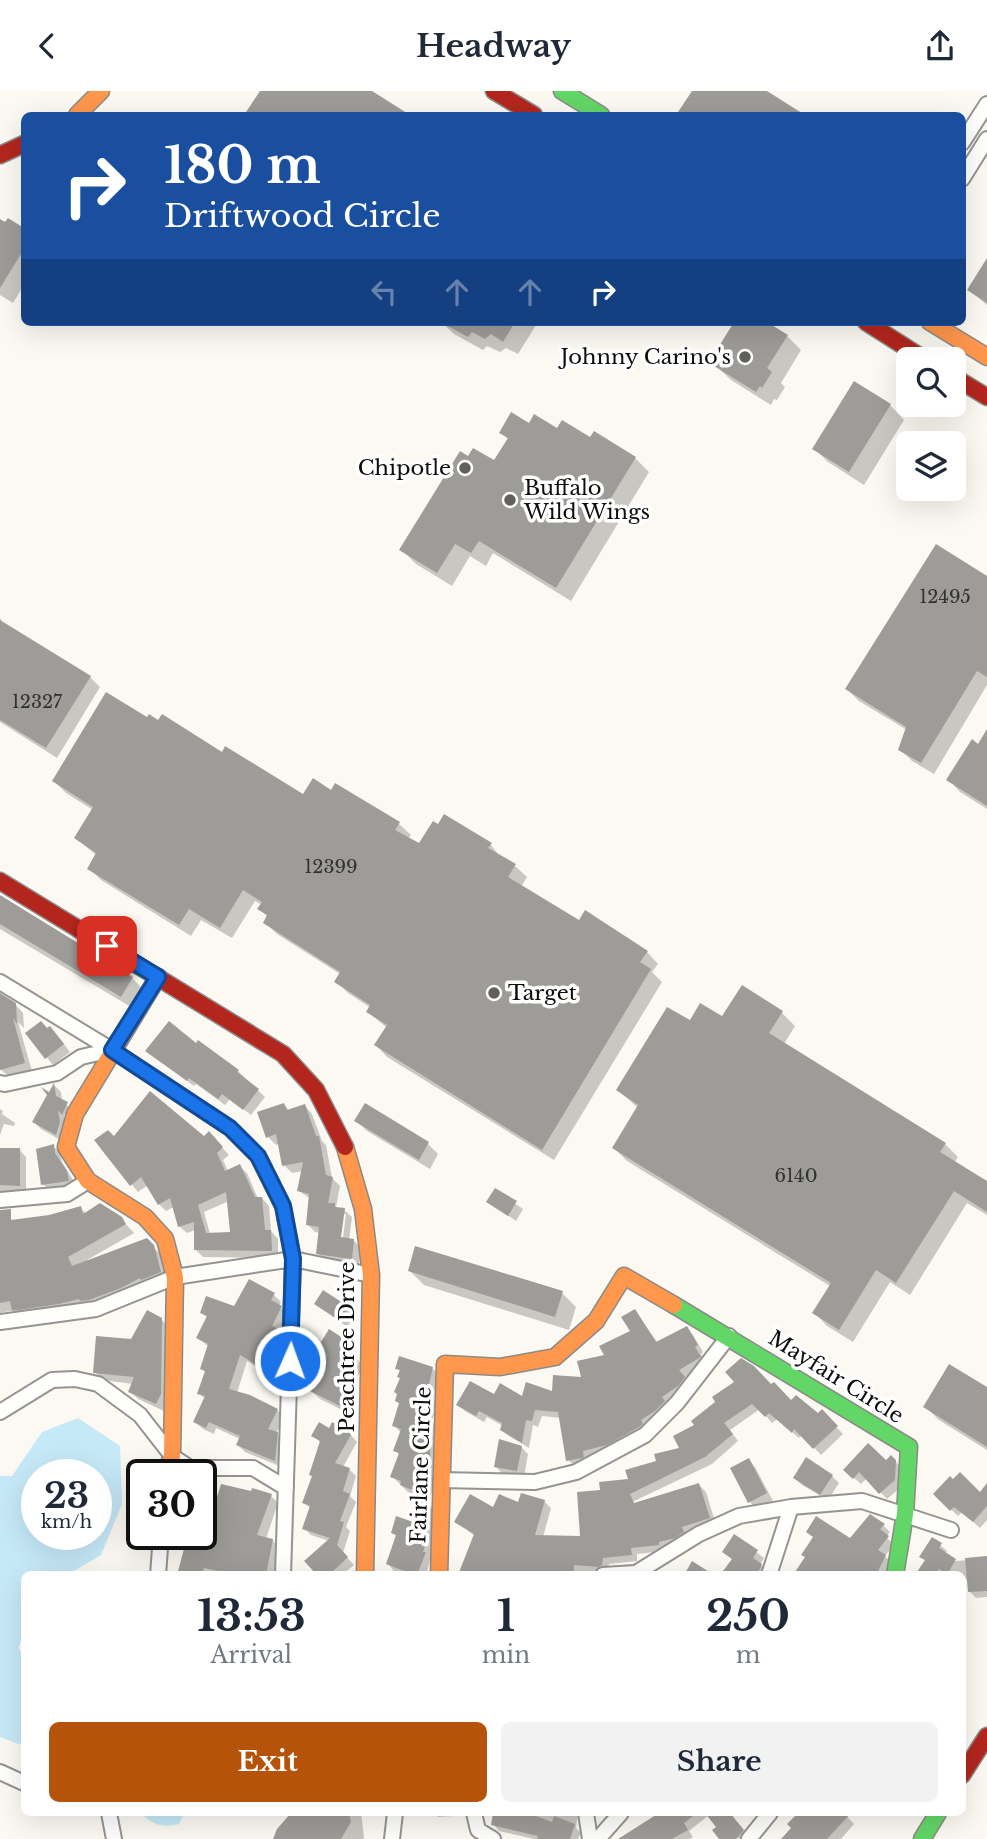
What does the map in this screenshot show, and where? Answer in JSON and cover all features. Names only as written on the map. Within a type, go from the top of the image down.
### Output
[{"type":"main road","points":[[79,112],[102,91]]},
{"type":"main road","points":[[494,91],[529,112]]},
{"type":"main road","points":[[562,91],[596,112]]},
{"type":"main road","points":[[0,155],[21,145]]},
{"type":"main road","points":[[874,326],[906,347]]},
{"type":"main road","points":[[937,326],[987,357]]},
{"type":"main road","points":[[966,384],[987,397]]},
{"type":"main road","name":"Peachtree Drive","points":[[0,881],[283,1053],[316,1090],[346,1149],[363,1209],[371,1275],[365,1571]]},
{"type":"main road","points":[[158,977],[75,1114],[66,1147],[88,1181],[145,1217],[165,1239],[175,1277],[171,1459]]},
{"type":"main road","name":"Mayfair Circle","points":[[624,1276],[729,1336],[909,1447],[905,1514]]},
{"type":"main road","name":"Fairlane Circle","points":[[439,1571],[445,1364],[500,1367],[555,1357],[596,1321],[624,1276]]},
{"type":"main road","points":[[896,1571],[905,1514]]},
{"type":"main road","points":[[966,1771],[982,1756],[987,1736]]},
{"type":"main road","points":[[922,1839],[936,1816]]},
{"type":"street","points":[[966,137],[987,104]]},
{"type":"street","points":[[966,173],[987,139]]},
{"type":"street","points":[[0,982],[112,1050],[230,1128],[258,1156],[283,1206],[293,1259],[283,1571]]},
{"type":"street","points":[[0,1083],[57,1073],[81,1057],[112,1050]]},
{"type":"street","points":[[0,1200],[67,1194],[88,1181]]},
{"type":"street","points":[[0,1322],[96,1309],[175,1277],[293,1259],[371,1275]]},
{"type":"street","points":[[441,1480],[535,1482],[576,1472],[645,1435],[677,1403],[729,1336]]},
{"type":"street","points":[[0,1412],[52,1380],[75,1379],[98,1384],[140,1415],[172,1456],[190,1468],[253,1468],[286,1488]]},
{"type":"street","points":[[639,1571],[699,1534],[739,1516],[791,1507],[862,1501],[951,1529]]},
{"type":"street","points":[[770,1571],[791,1507]]},
{"type":"street","points":[[158,1571],[160,1550]]},
{"type":"street","points":[[0,1772],[21,1782]]},
{"type":"street","points":[[107,1816],[114,1839]]},
{"type":"street","points":[[392,1839],[395,1816]]},
{"type":"street","points":[[475,1816],[478,1830],[493,1839]]},
{"type":"street","points":[[586,1816],[590,1839]]},
{"type":"street","points":[[598,1839],[618,1816]]},
{"type":"street","points":[[749,1839],[768,1816]]},
{"type":"water","points":[[78,1418],[120,1446],[122,1504],[112,1528],[112,1459],[24,1459],[42,1432]]},
{"type":"water","points":[[21,1463],[21,1550],[103,1550],[101,1555],[74,1571],[21,1571],[21,1640],[18,1648],[21,1652],[21,1745],[0,1737],[0,1476],[12,1476]]},
{"type":"water","points":[[144,1816],[183,1816],[179,1824],[168,1826]]},
{"type":"building","points":[[260,91],[372,91],[405,112],[246,112]]},
{"type":"building","points":[[692,91],[767,91],[800,112],[678,112]]},
{"type":"building","points":[[8,218],[21,226],[21,254],[0,288],[0,219],[5,222]]},
{"type":"building","points":[[987,258],[987,303],[967,290]]},
{"type":"building","points":[[447,326],[513,326],[503,342],[491,334],[485,339],[472,332],[468,337]]},
{"type":"building","name":"Johnny Carino's","points":[[732,326],[773,326],[788,335],[767,368],[772,372],[762,388],[760,386],[756,392],[714,366],[719,359],[713,356]]},
{"type":"building","points":[[854,381],[891,404],[849,472],[812,449]]},
{"type":"building","points":[[511,412],[529,423],[534,414],[557,428],[562,420],[590,437],[594,431],[636,457],[556,588],[479,541],[471,553],[455,544],[437,573],[399,550],[460,451],[468,456],[473,448],[494,460],[508,438],[499,433]]},
{"type":"building","points":[[936,544],[987,576],[987,677],[977,671],[921,763],[898,750],[906,727],[845,689]]},
{"type":"building","points":[[0,620],[91,676],[46,748],[0,720]]},
{"type":"building","points":[[106,692],[147,717],[149,714],[158,720],[162,714],[222,752],[225,746],[303,794],[313,778],[331,790],[335,783],[400,822],[395,830],[419,843],[433,821],[438,824],[444,814],[492,843],[488,848],[516,864],[508,877],[579,920],[585,910],[648,951],[640,962],[651,969],[542,1150],[374,1045],[387,1025],[366,1012],[370,1005],[334,982],[340,972],[263,923],[267,915],[257,909],[262,902],[243,890],[220,928],[189,909],[179,925],[87,869],[96,853],[74,838],[93,807],[52,781]]},
{"type":"building","points":[[987,729],[987,806],[946,780],[972,739],[978,744]]},
{"type":"building","points":[[0,895],[133,977],[121,997],[0,924]]},
{"type":"building","points":[[742,985],[783,1011],[769,1033],[946,1143],[940,1152],[987,1181],[987,1212],[954,1191],[896,1283],[876,1270],[839,1330],[812,1313],[831,1283],[612,1148],[638,1105],[616,1090],[667,1007],[690,1020],[700,1003],[722,1016]]},
{"type":"building","points":[[0,993],[16,1003],[17,1024],[13,1018],[25,1063],[0,1070]]},
{"type":"building","points":[[41,1021],[47,1028],[50,1026],[64,1044],[45,1059],[25,1033]]},
{"type":"building","points":[[169,1021],[196,1043],[198,1040],[239,1070],[237,1072],[259,1089],[243,1110],[222,1094],[218,1099],[189,1078],[187,1081],[145,1051]]},
{"type":"building","points":[[54,1083],[56,1096],[68,1102],[62,1115],[58,1110],[60,1122],[56,1135],[32,1122],[47,1095],[41,1087],[49,1092]]},
{"type":"building","points":[[150,1091],[204,1136],[209,1131],[223,1147],[217,1153],[225,1171],[240,1164],[255,1197],[262,1197],[265,1230],[271,1230],[272,1251],[194,1250],[194,1222],[178,1227],[170,1198],[158,1205],[141,1177],[130,1186],[94,1140],[108,1130],[114,1136]],"holes":[[[226,1192],[230,1232],[206,1233],[198,1205]]]},
{"type":"building","points":[[284,1103],[287,1110],[305,1104],[316,1136],[319,1136],[326,1175],[333,1177],[328,1203],[345,1208],[341,1237],[354,1239],[352,1259],[316,1254],[319,1227],[306,1225],[309,1194],[297,1191],[303,1162],[282,1166],[276,1134],[266,1138],[257,1112]]},
{"type":"building","points":[[365,1103],[429,1142],[419,1160],[354,1121]]},
{"type":"building","points":[[54,1144],[55,1153],[67,1171],[69,1181],[41,1185],[36,1149]]},
{"type":"building","points":[[0,1148],[20,1148],[20,1186],[0,1185]]},
{"type":"building","points":[[495,1188],[517,1201],[508,1216],[486,1202]]},
{"type":"building","points":[[100,1203],[122,1217],[126,1224],[68,1257],[72,1266],[147,1238],[154,1245],[161,1272],[89,1300],[79,1299],[12,1311],[10,1301],[0,1303],[0,1210],[11,1209],[11,1220],[49,1215],[81,1206],[83,1214]]},
{"type":"building","points":[[415,1246],[563,1291],[555,1317],[408,1271]]},
{"type":"building","points":[[249,1279],[275,1293],[271,1300],[282,1306],[272,1326],[281,1330],[280,1364],[274,1375],[240,1355],[229,1389],[250,1395],[278,1409],[268,1429],[278,1432],[275,1461],[236,1445],[240,1436],[209,1422],[206,1428],[193,1422],[205,1396],[197,1394],[205,1371],[200,1369],[208,1344],[196,1338],[207,1316],[200,1313],[206,1296],[234,1306]]},
{"type":"building","points":[[323,1290],[349,1307],[340,1321],[314,1304]]},
{"type":"building","points":[[635,1309],[656,1342],[687,1326],[698,1345],[695,1347],[701,1357],[679,1370],[685,1377],[678,1386],[662,1397],[665,1401],[655,1411],[641,1420],[643,1424],[607,1445],[583,1451],[584,1457],[566,1461],[558,1412],[535,1410],[532,1421],[526,1420],[522,1443],[500,1430],[502,1423],[479,1411],[476,1416],[456,1405],[470,1381],[494,1394],[500,1383],[522,1396],[526,1382],[552,1391],[553,1375],[581,1377],[577,1361],[604,1355],[599,1346],[630,1331],[621,1317]]},
{"type":"building","points":[[147,1310],[162,1318],[161,1394],[156,1404],[128,1392],[134,1377],[93,1373],[96,1336],[131,1339]]},
{"type":"building","points":[[329,1329],[349,1342],[345,1348],[356,1355],[338,1384],[349,1390],[340,1406],[308,1390],[321,1361],[306,1352],[314,1338],[321,1342]]},
{"type":"building","points":[[399,1356],[433,1367],[427,1393],[432,1395],[432,1398],[425,1416],[431,1418],[431,1434],[427,1445],[430,1446],[430,1461],[425,1474],[429,1476],[422,1494],[400,1485],[401,1481],[390,1477],[399,1453],[393,1451],[401,1429],[392,1426],[399,1403],[395,1401],[397,1394],[394,1392],[400,1378],[397,1377],[400,1370],[395,1369]]},
{"type":"building","points":[[741,1358],[754,1366],[771,1384],[774,1382],[791,1400],[796,1395],[818,1413],[822,1409],[838,1426],[813,1449],[794,1429],[792,1433],[769,1413],[765,1417],[752,1404],[724,1423],[733,1434],[705,1457],[630,1494],[634,1503],[699,1483],[710,1518],[682,1527],[684,1532],[675,1538],[659,1542],[659,1545],[631,1548],[632,1555],[603,1558],[602,1565],[598,1567],[574,1565],[574,1571],[460,1571],[474,1534],[454,1522],[470,1494],[493,1507],[499,1494],[518,1502],[521,1493],[545,1500],[535,1535],[580,1536],[577,1492],[600,1490],[599,1482],[628,1479],[625,1470],[656,1461],[654,1454],[679,1448],[673,1436],[694,1425],[691,1421],[715,1402],[712,1397],[734,1382],[725,1372]]},
{"type":"building","points":[[949,1364],[987,1387],[987,1447],[923,1407]]},
{"type":"building","points":[[319,1422],[329,1428],[332,1422],[352,1433],[335,1463],[350,1468],[343,1491],[350,1494],[340,1521],[344,1522],[337,1545],[348,1557],[333,1571],[313,1571],[304,1561],[330,1538],[302,1529],[310,1506],[302,1503],[320,1441],[311,1436]]},
{"type":"building","points":[[499,1439],[522,1446],[517,1471],[494,1467]]},
{"type":"building","points":[[868,1443],[886,1460],[891,1455],[896,1460],[895,1480],[879,1494],[859,1472],[853,1479],[843,1470]]},
{"type":"building","points":[[806,1457],[833,1475],[820,1495],[793,1478]]},
{"type":"building","points":[[749,1458],[767,1493],[748,1503],[730,1468]]},
{"type":"building","points":[[960,1472],[980,1492],[987,1483],[987,1506],[973,1522],[954,1507],[950,1511],[933,1494],[950,1476],[953,1479]]},
{"type":"building","points":[[221,1484],[272,1494],[257,1535],[273,1539],[267,1571],[218,1571],[204,1568],[203,1571],[178,1571],[184,1550],[217,1550],[217,1497]]},
{"type":"building","points":[[419,1500],[429,1503],[428,1538],[423,1552],[426,1552],[419,1571],[404,1571],[386,1564],[396,1535],[391,1533],[396,1516],[413,1522]]},
{"type":"building","points":[[870,1514],[885,1524],[880,1529],[889,1536],[878,1550],[886,1555],[878,1571],[796,1571],[805,1557],[801,1555],[813,1537],[806,1532],[816,1516],[850,1538]]},
{"type":"building","points":[[734,1534],[758,1550],[753,1558],[762,1564],[759,1571],[723,1571],[732,1559],[722,1552]]},
{"type":"building","points":[[932,1537],[942,1543],[939,1548],[956,1559],[949,1571],[918,1571],[925,1560],[919,1557]]},
{"type":"building","points":[[987,1556],[987,1591],[968,1592],[965,1558]]},
{"type":"building","points":[[692,1561],[708,1571],[686,1571]]},
{"type":"building","points":[[288,1816],[350,1816],[351,1822],[341,1839],[273,1839],[277,1829]]},
{"type":"building","points":[[492,1816],[536,1816],[552,1822],[554,1816],[575,1824],[570,1839],[537,1839],[538,1836],[491,1825]]},
{"type":"building","points":[[654,1816],[693,1816],[684,1823],[688,1830],[672,1839],[618,1839]]},
{"type":"building","points":[[707,1816],[732,1816],[744,1830],[736,1839],[719,1839],[712,1830],[716,1827]]},
{"type":"building","points":[[795,1816],[848,1816],[827,1839],[781,1839],[791,1828],[787,1824]]},
{"type":"traffic: fast","points":[[562,91],[596,112]]},
{"type":"traffic: fast","points":[[674,1305],[909,1447],[905,1514],[896,1571]]},
{"type":"traffic: fast","points":[[922,1839],[936,1816]]},
{"type":"traffic: slow","points":[[80,112],[101,91]]},
{"type":"traffic: slow","points":[[937,326],[987,357]]},
{"type":"traffic: slow","points":[[158,977],[75,1114],[66,1147],[88,1181],[145,1217],[165,1239],[175,1277],[171,1459]]},
{"type":"traffic: slow","points":[[345,1147],[363,1209],[371,1275],[365,1571]]},
{"type":"traffic: slow","points":[[439,1571],[445,1364],[500,1367],[555,1357],[596,1321],[624,1276],[674,1305]]},
{"type":"traffic: jam","points":[[494,91],[529,112]]},
{"type":"traffic: jam","points":[[0,155],[21,145]]},
{"type":"traffic: jam","points":[[872,326],[905,347]]},
{"type":"traffic: jam","points":[[966,384],[987,397]]},
{"type":"traffic: jam","points":[[0,881],[283,1054],[316,1090],[345,1147]]},
{"type":"traffic: jam","points":[[966,1769],[987,1736]]},
{"type":"place","name":"Johnny Carino's","points":[[745,357]]},
{"type":"place","name":"Chipotle","points":[[465,468]]},
{"type":"place","name":"Buffalo Wild Wings","points":[[510,500]]},
{"type":"place","name":"Target","points":[[494,993]]},
{"type":"route","points":[[107,946],[158,977],[112,1050],[230,1128],[258,1156],[283,1206],[293,1259],[290,1361]]}]
